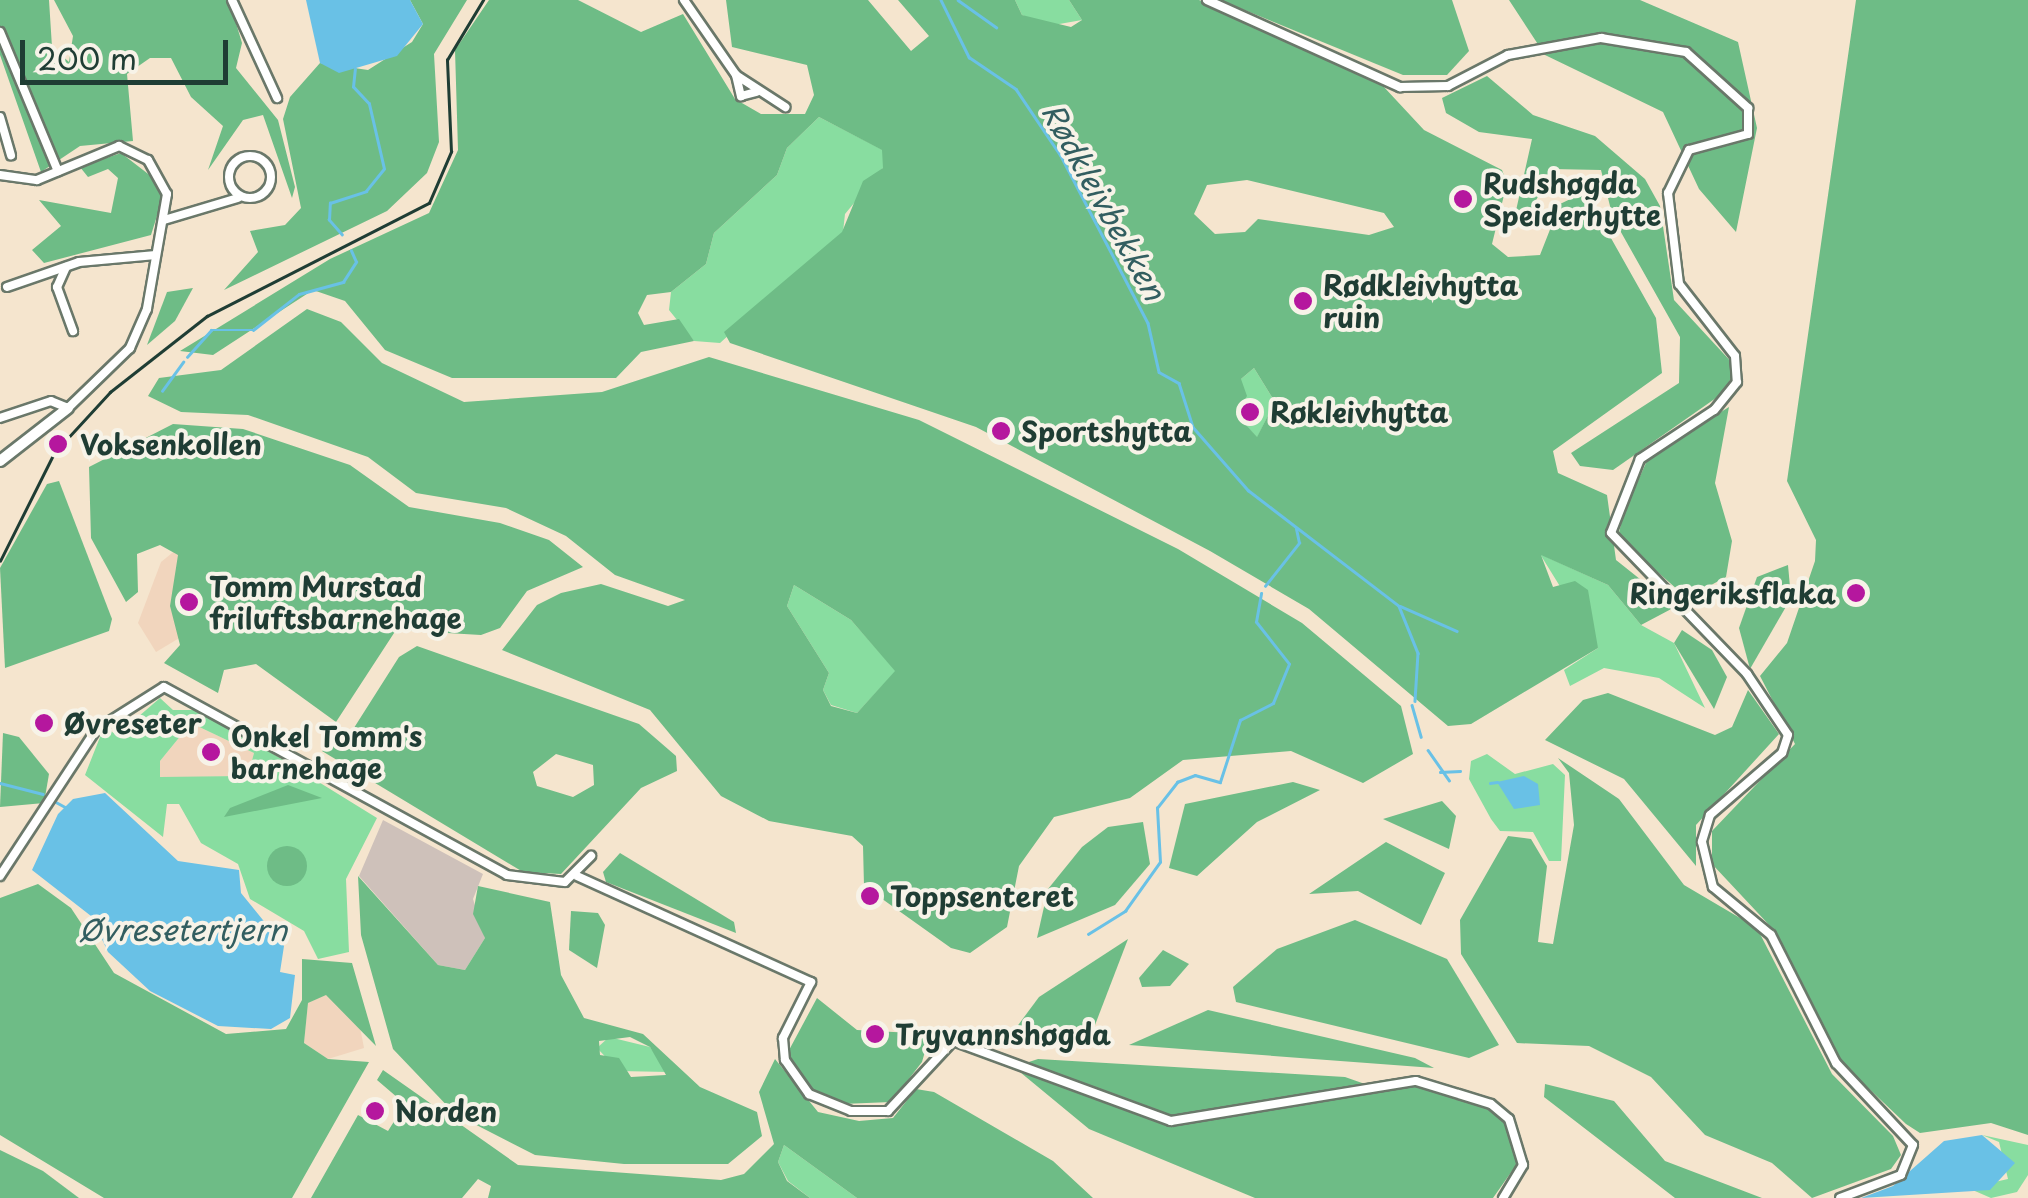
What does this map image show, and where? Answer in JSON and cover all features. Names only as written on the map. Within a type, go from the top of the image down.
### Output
[{"type":"main road","points":[[0,461],[68,408]]},
{"type":"street","points":[[232,0],[277,98]]},
{"type":"street","points":[[684,0],[736,74],[756,92],[785,107]]},
{"type":"street","points":[[1207,0],[1394,86],[1451,85],[1494,59],[1601,38],[1686,52],[1748,108],[1748,134],[1686,152],[1668,192],[1678,284],[1737,360],[1738,382],[1714,410],[1642,456],[1611,533],[1747,674],[1788,734],[1785,750],[1710,814],[1702,838],[1712,887],[1771,935],[1836,1063],[1914,1145],[1904,1172],[1840,1198]]},
{"type":"street","points":[[0,32],[58,171]]},
{"type":"street","points":[[736,74],[741,96],[756,92]]},
{"type":"street","points":[[0,117],[11,156]]},
{"type":"street","points":[[0,175],[27,182],[106,147],[134,150],[164,182],[164,220],[136,339],[68,408],[50,401],[0,418]]},
{"type":"street","points":[[164,220],[267,191],[254,150],[233,165],[238,198]]},
{"type":"street","points":[[7,287],[67,266],[156,255]]},
{"type":"street","points":[[67,266],[57,287],[73,331]]},
{"type":"street","points":[[0,876],[96,730],[164,687],[501,872],[543,882],[577,876],[811,982],[783,1038],[785,1060],[809,1094],[851,1112],[888,1110],[953,1041],[1171,1120],[1416,1082],[1491,1104],[1509,1119],[1523,1165],[1503,1198]]},
{"type":"street","points":[[577,876],[591,856]]},
{"type":"shaded area","points":[[177,549],[206,622],[156,652],[138,623],[161,562]]},
{"type":"shaded area","name":"Onkel Tomm's barnehage","points":[[191,723],[254,753],[250,768],[241,776],[160,778],[160,761]]},
{"type":"shaded area","points":[[383,820],[483,874],[473,899],[485,938],[465,970],[438,965],[359,876]]},
{"type":"shaded area","points":[[326,994],[360,1027],[364,1048],[328,1059],[304,1043],[308,1003]]},
{"type":"green space","points":[[0,0],[49,0],[52,47],[69,62],[73,36],[54,0],[229,0],[242,43],[236,68],[278,120],[295,187],[292,198],[263,115],[243,120],[208,170],[223,126],[191,97],[171,58],[150,58],[127,74],[133,141],[80,146],[41,172],[0,55]]},
{"type":"green space","points":[[410,0],[467,0],[434,54],[439,142],[427,173],[387,211],[224,290],[258,252],[250,231],[285,225],[301,208],[283,119],[290,97],[320,63],[368,70],[412,42],[423,24]]},
{"type":"green space","points":[[489,0],[578,0],[641,32],[683,14],[735,99],[761,114],[805,114],[814,95],[807,65],[732,47],[726,0],[868,0],[911,51],[929,36],[898,0],[1015,0],[1022,15],[1071,27],[1082,20],[1069,0],[1199,0],[1383,86],[1424,130],[1502,170],[1507,183],[1492,244],[1508,257],[1540,255],[1560,204],[1585,192],[1656,318],[1662,373],[1553,451],[1558,473],[1607,495],[1616,560],[1675,607],[1641,625],[1608,585],[1541,555],[1553,587],[1575,581],[1588,590],[1598,648],[1471,724],[1448,726],[1309,609],[1210,551],[976,427],[730,343],[724,332],[842,232],[863,181],[883,168],[882,150],[819,117],[787,148],[777,175],[714,233],[706,264],[671,292],[647,295],[638,313],[644,325],[679,319],[694,341],[641,352],[616,378],[452,378],[385,350],[345,301],[313,290],[213,355],[180,351],[330,259],[429,213],[458,150],[455,50]],"holes":[[[1247,180],[1384,213],[1394,227],[1369,235],[1258,219],[1245,232],[1215,234],[1194,214],[1207,185]],[[1254,368],[1275,402],[1257,437],[1236,414],[1247,396],[1241,379]]]},
{"type":"green space","points":[[1015,0],[1069,0],[1082,20],[1048,26],[1022,15]]},
{"type":"green space","points":[[1220,0],[1452,0],[1469,51],[1447,75],[1403,75]]},
{"type":"green space","points":[[1509,0],[1640,0],[1738,42],[1757,128],[1736,232],[1699,189],[1663,112],[1545,55]]},
{"type":"green space","points":[[1856,0],[2028,0],[2028,1135],[1991,1123],[1920,1133],[1906,1124],[1841,1062],[1771,927],[1712,864],[1712,831],[1795,744],[1760,676],[1787,643],[1815,561],[1816,540],[1787,481]]},
{"type":"green space","points":[[1487,76],[1533,115],[1595,136],[1645,179],[1660,206],[1674,300],[1735,366],[1726,391],[1613,470],[1580,466],[1571,453],[1679,383],[1680,337],[1613,218],[1601,170],[1552,169],[1523,226],[1513,224],[1532,139],[1479,132],[1446,113],[1442,98]]},
{"type":"green space","points":[[819,117],[883,150],[883,168],[845,214],[843,232],[720,343],[694,341],[669,310],[671,292],[706,264],[714,233],[777,175],[787,148]]},
{"type":"green space","points":[[121,153],[156,180],[162,200],[151,235],[44,263],[32,250],[61,226],[39,200],[111,213],[118,178],[108,169],[88,177],[80,167]]},
{"type":"green space","points":[[193,288],[175,321],[147,345],[167,292]]},
{"type":"green space","points":[[307,309],[341,322],[382,363],[464,402],[602,392],[709,357],[919,420],[1178,549],[1302,623],[1401,706],[1413,754],[1363,783],[1291,751],[1183,760],[1130,798],[1054,817],[1019,866],[1007,927],[970,953],[951,948],[864,886],[863,846],[852,836],[769,821],[721,796],[650,710],[502,650],[537,605],[561,593],[601,584],[668,606],[685,600],[615,575],[566,536],[506,508],[416,493],[368,457],[248,415],[181,412],[148,396],[159,378],[221,370]],"holes":[[[794,585],[851,620],[895,671],[857,713],[831,706],[823,690],[829,673],[787,606]]]},
{"type":"green space","points":[[1254,368],[1275,402],[1257,438],[1236,414],[1241,379]]},
{"type":"green space","points":[[1729,407],[1715,483],[1732,541],[1726,577],[1687,598],[1618,537],[1623,515],[1649,456]]},
{"type":"green space","points":[[173,424],[243,429],[350,465],[409,507],[500,523],[549,540],[583,567],[527,591],[500,628],[481,635],[396,630],[336,722],[256,664],[224,670],[218,693],[164,663],[180,645],[170,606],[178,555],[160,545],[137,554],[138,592],[126,602],[91,538],[89,467]]},
{"type":"green space","points":[[59,481],[112,619],[109,631],[5,668],[0,568],[47,484]]},
{"type":"green space","points":[[1540,554],[1608,585],[1641,625],[1674,643],[1705,708],[1659,678],[1604,668],[1570,686],[1564,670],[1598,648]]},
{"type":"green space","points":[[1788,565],[1791,598],[1750,669],[1739,628],[1757,577]]},
{"type":"green space","points":[[794,585],[851,620],[896,671],[857,713],[831,705],[823,690],[829,673],[787,606]]},
{"type":"green space","points":[[1682,630],[1712,650],[1727,677],[1714,709],[1674,643]]},
{"type":"green space","points":[[417,646],[639,724],[676,756],[677,771],[641,788],[561,874],[523,872],[322,751],[352,731],[399,657]],"holes":[[[556,754],[593,765],[594,785],[573,797],[537,786],[533,772]]]},
{"type":"green space","points":[[1748,690],[1779,734],[1696,825],[1696,866],[1624,779],[1545,740],[1583,700],[1608,693],[1715,735],[1732,727]]},
{"type":"green space","points":[[160,698],[173,710],[202,710],[377,818],[346,879],[349,952],[318,959],[304,931],[250,899],[238,864],[201,843],[179,804],[167,804],[163,837],[85,775],[104,727],[117,735]],"holes":[[[191,723],[254,753],[250,768],[241,776],[160,777],[160,761]]]},
{"type":"green space","points":[[3,733],[19,737],[49,774],[44,803],[0,807]]},
{"type":"green space","points":[[1487,754],[1515,774],[1553,764],[1565,775],[1561,861],[1549,861],[1533,832],[1500,831],[1491,819],[1469,779],[1471,761]]},
{"type":"green space","points":[[1558,758],[1619,799],[1684,885],[1757,928],[1832,1074],[1893,1136],[1901,1155],[1891,1169],[1812,1198],[1772,1163],[1705,1135],[1651,1077],[1589,1046],[1517,1043],[1461,954],[1460,920],[1508,836],[1531,839],[1547,866],[1538,942],[1553,944],[1574,825],[1569,773]]},
{"type":"green space","points":[[1293,782],[1320,790],[1257,822],[1197,876],[1169,868],[1185,804]]},
{"type":"green space","points":[[288,785],[322,798],[224,817],[230,808]]},
{"type":"green space","points":[[1442,801],[1456,816],[1449,849],[1383,819]]},
{"type":"green space","points":[[1143,822],[1150,864],[1115,905],[1037,938],[1048,889],[1082,847],[1108,827]]},
{"type":"green space","points":[[1386,842],[1445,873],[1421,925],[1358,891],[1309,894]]},
{"type":"green space","points":[[287,846],[301,852],[307,866],[301,880],[287,886],[273,880],[267,866],[273,852]]},
{"type":"green space","points":[[620,853],[734,922],[736,933],[606,882],[603,872]]},
{"type":"green space","points":[[358,876],[438,965],[465,970],[485,938],[473,914],[478,886],[550,902],[561,975],[584,1018],[643,1034],[700,1087],[757,1112],[762,1136],[728,1164],[624,1164],[535,1155],[455,1114],[393,1049],[361,935]],"holes":[[[630,1037],[650,1047],[666,1075],[631,1077],[619,1058],[600,1055],[599,1041]]]},
{"type":"green space","points":[[38,884],[71,908],[114,973],[226,1034],[286,1029],[302,1000],[302,959],[352,963],[376,1046],[326,995],[308,1003],[304,1043],[328,1059],[369,1062],[292,1198],[104,1198],[0,1135],[0,898]]},
{"type":"green space","points":[[571,911],[598,913],[605,925],[597,968],[569,950]]},
{"type":"green space","points":[[1355,920],[1447,959],[1499,1045],[1469,1058],[1236,1002],[1233,987],[1277,949]]},
{"type":"green space","points":[[1128,939],[1095,1025],[1061,1039],[1010,1036],[1039,997]]},
{"type":"green space","points":[[1163,950],[1189,964],[1170,986],[1142,987],[1139,978]]},
{"type":"green space","points":[[817,998],[857,1030],[930,1034],[922,1062],[891,1102],[842,1104],[810,1090],[792,1067],[788,1052]]},
{"type":"green space","points":[[1208,1010],[1415,1058],[1434,1068],[1129,1045]]},
{"type":"green space","points":[[609,1037],[650,1047],[668,1072],[619,1071],[597,1048]]},
{"type":"green space","points":[[775,1059],[818,1112],[859,1121],[893,1118],[916,1089],[934,1092],[1053,1161],[1093,1198],[857,1198],[784,1145],[778,1162],[787,1181],[810,1198],[488,1198],[491,1186],[478,1179],[462,1198],[311,1198],[358,1115],[388,1131],[405,1104],[377,1080],[383,1070],[518,1165],[721,1180],[744,1174],[774,1144],[759,1092]]},
{"type":"green space","points":[[1038,1059],[1345,1077],[1382,1090],[1415,1084],[1490,1108],[1509,1124],[1519,1161],[1493,1198],[1255,1198],[1089,1129],[1014,1067]]},
{"type":"green space","points":[[1545,1084],[1614,1101],[1665,1161],[1762,1198],[1675,1198],[1544,1097]]},
{"type":"green space","points":[[1982,1135],[2028,1145],[2028,1175],[2017,1192],[1991,1198],[1968,1188],[2008,1179],[1999,1142]]},
{"type":"green space","points":[[784,1145],[857,1198],[810,1198],[788,1181],[778,1162]]},
{"type":"green space","points":[[0,1150],[43,1171],[79,1198],[0,1198]]},
{"type":"water","points":[[306,0],[410,0],[423,24],[397,56],[339,73],[320,63]]},
{"type":"water","points":[[1524,776],[1538,784],[1540,805],[1514,809],[1497,782]]},
{"type":"water","name":"Øvresetertjern","points":[[105,793],[178,861],[239,870],[241,893],[284,946],[280,972],[295,975],[290,1018],[271,1029],[218,1026],[150,991],[108,952],[91,916],[32,870],[58,814],[73,799]]},
{"type":"water","points":[[1982,1135],[2015,1163],[1990,1190],[1861,1198],[1893,1186],[1944,1141]]},
{"type":"waterway","name":"Rødkleivbekken","points":[[941,0],[969,57],[1016,89],[1061,156],[1148,323],[1159,372],[1179,383],[1193,427],[1248,490],[1399,606],[1418,653],[1415,701]]},
{"type":"waterway","points":[[958,0],[996,27]]},
{"type":"waterway","points":[[342,235],[329,220],[330,203],[366,191],[384,169],[369,104],[353,87],[355,69]]},
{"type":"waterway","points":[[187,357],[211,330],[253,330],[299,294],[343,282],[356,262],[351,251]]},
{"type":"waterway","points":[[162,391],[183,362]]},
{"type":"waterway","points":[[1265,586],[1299,543],[1296,529]]},
{"type":"waterway","points":[[1088,934],[1125,911],[1160,862],[1157,808],[1177,782],[1195,775],[1220,782],[1240,720],[1273,703],[1289,664],[1256,622],[1261,593]]},
{"type":"waterway","points":[[1400,606],[1457,631]]},
{"type":"waterway","name":"Rødkleivbekken","points":[[1412,705],[1421,737]]},
{"type":"waterway","name":"Rødkleivbekken","points":[[1428,750],[1449,780]]},
{"type":"waterway","name":"Rødkleivbekken","points":[[1440,772],[1460,771]]},
{"type":"waterway","name":"Rødkleivbekken","points":[[1490,783],[1497,782]]},
{"type":"waterway","points":[[0,783],[43,794]]},
{"type":"waterway","points":[[56,802],[65,807]]},
{"type":"railway","points":[[0,561],[54,453],[110,392],[207,316],[429,203],[451,152],[447,60],[483,0]]},
{"type":"place","name":"Rudshøgda Speiderhytte","points":[[1463,199]]},
{"type":"place","name":"Rødkleivhytta ruin","points":[[1303,301]]},
{"type":"place","name":"Røkleivhytta","points":[[1250,412]]},
{"type":"place","name":"Sportshytta","points":[[1001,431]]},
{"type":"place","name":"Voksenkollen","points":[[58,444]]},
{"type":"place","name":"Ringeriksflaka","points":[[1856,593]]},
{"type":"place","name":"Tomm Murstad friluftsbarnehage","points":[[189,602]]},
{"type":"place","name":"Øvreseter","points":[[44,723]]},
{"type":"place","name":"Onkel Tomm's barnehage","points":[[211,752]]},
{"type":"place","name":"Toppsenteret","points":[[870,896]]},
{"type":"place","name":"Tryvannshøgda","points":[[875,1034]]},
{"type":"place","name":"Norden","points":[[375,1111]]}]
